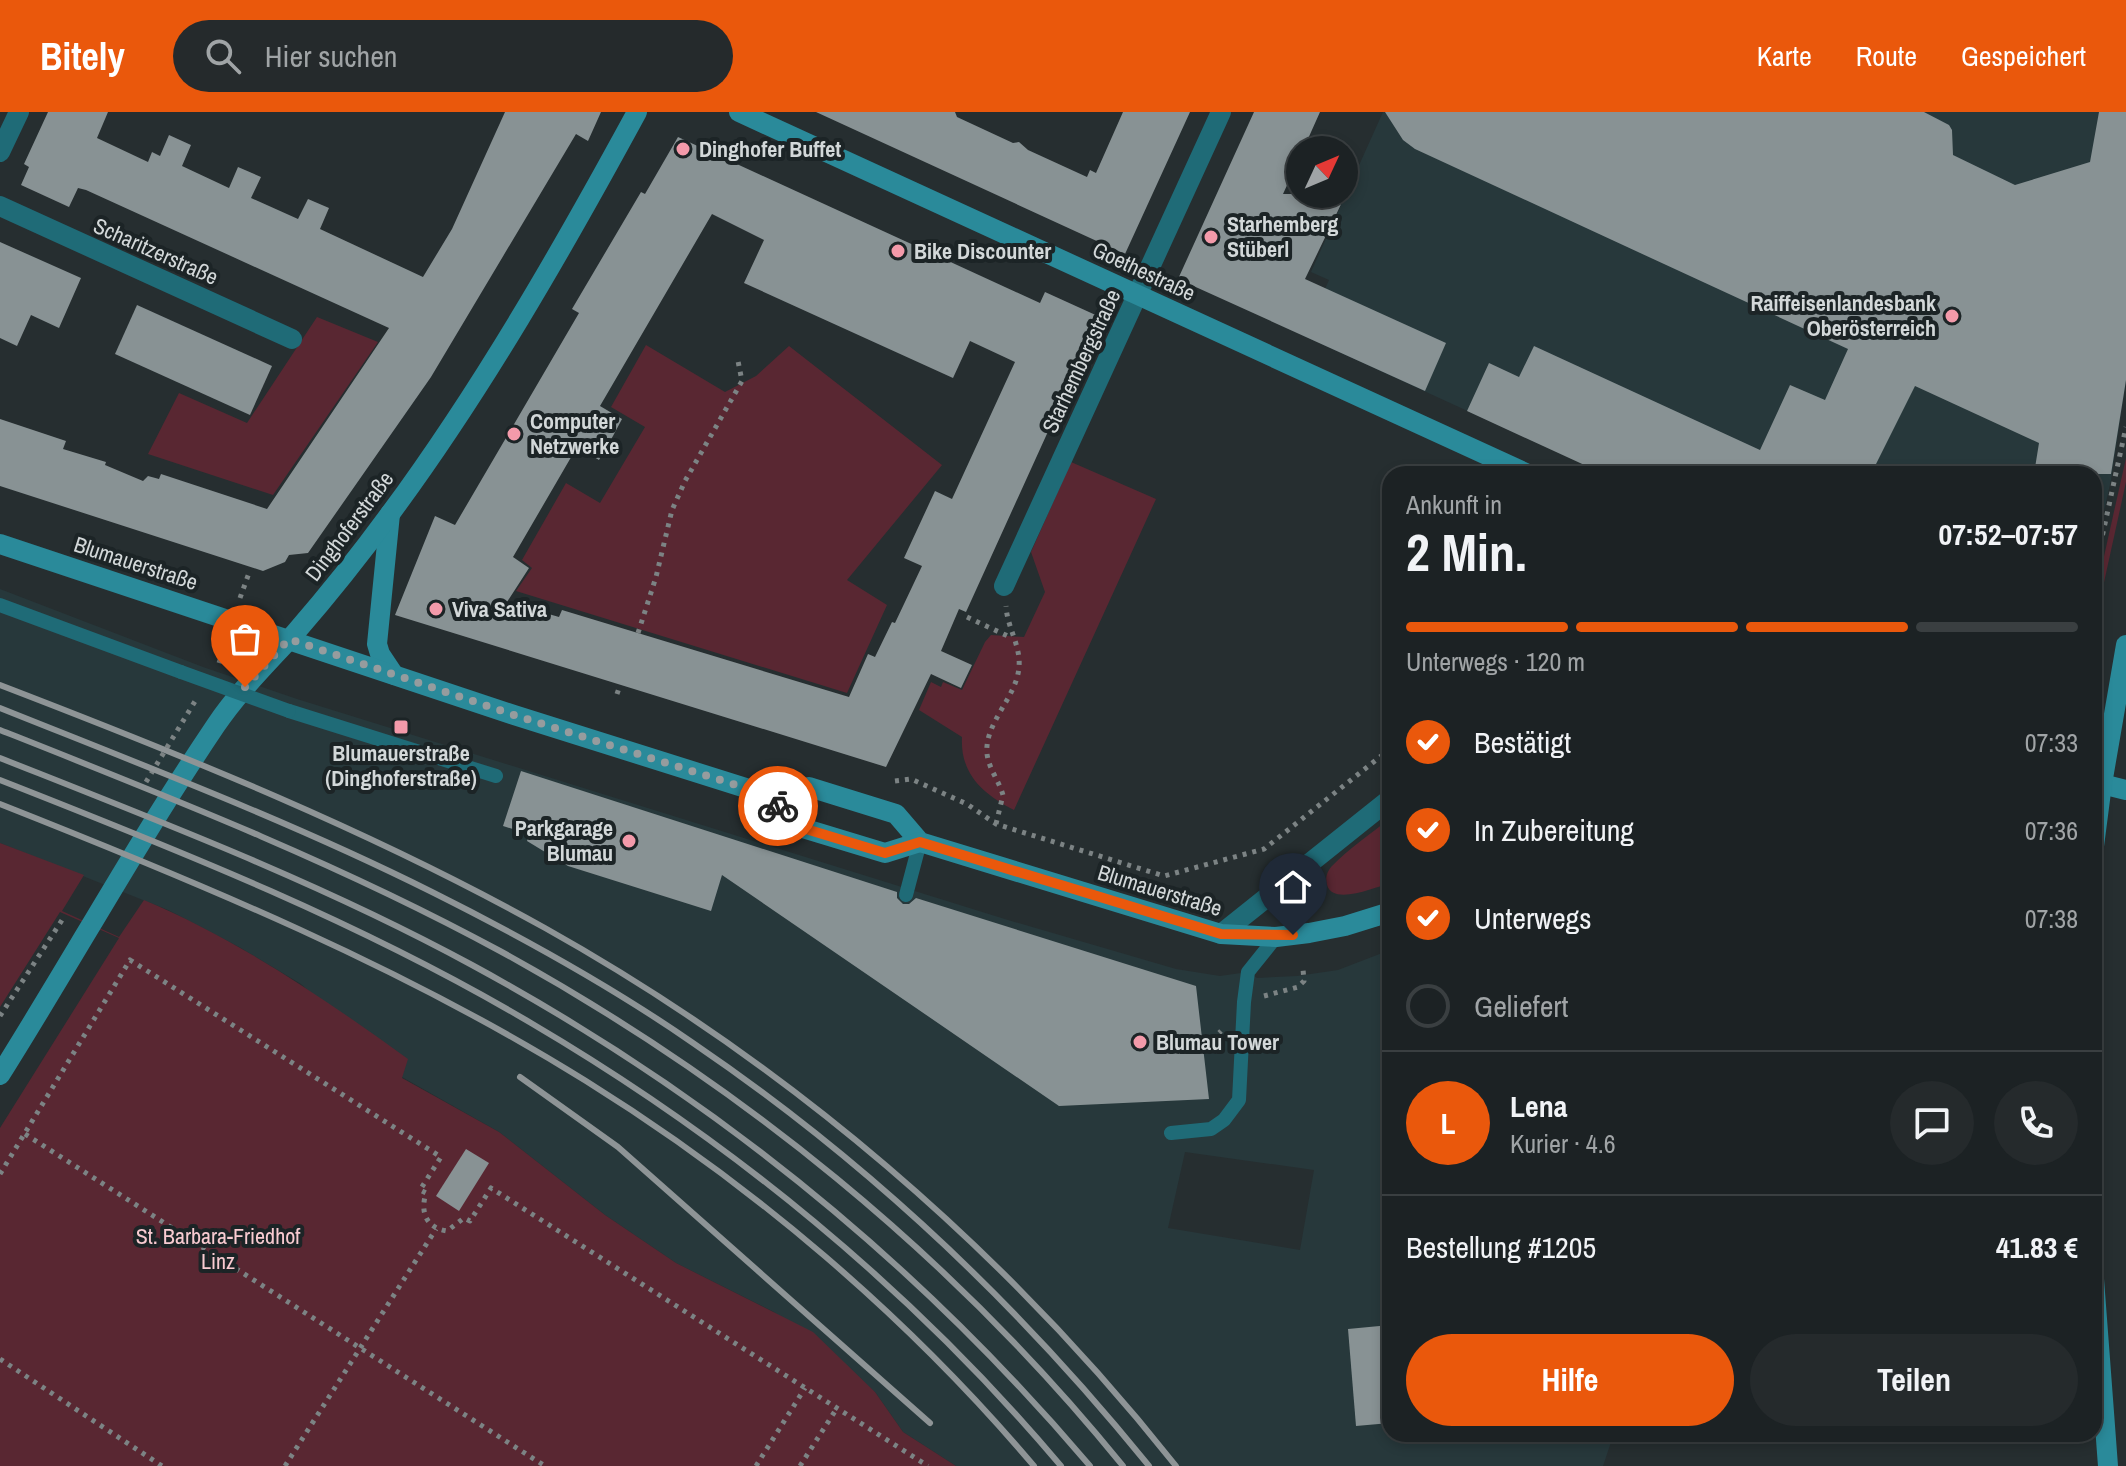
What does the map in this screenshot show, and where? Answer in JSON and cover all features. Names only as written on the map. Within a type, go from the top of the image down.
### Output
[{"type":"main road","name":"Dinghoferstraße","points":[[0,1075],[53,991],[108,893],[217,722],[329,594],[390,514],[467,402],[510,334],[637,112]]},
{"type":"main road","name":"Goethestraße","points":[[739,112],[1511,466]]},
{"type":"main road","points":[[390,514],[377,644],[394,675]]},
{"type":"main road","name":"Blumauerstraße","points":[[0,544],[768,795],[809,787],[896,814],[920,842],[1221,934],[1276,937],[1345,926],[1382,914]]},
{"type":"main road","points":[[2102,763],[2126,645]]},
{"type":"main road","points":[[2102,784],[2126,790]]},
{"type":"main road","points":[[768,795],[796,826],[885,853],[920,842]]},
{"type":"main road","points":[[2102,1429],[2108,1466]]},
{"type":"street","points":[[0,152],[19,112]]},
{"type":"street","name":"Starhembergstraße","points":[[1004,586],[1221,112]]},
{"type":"street","name":"Scharitzerstraße","points":[[0,206],[292,339]]},
{"type":"street","points":[[1221,934],[1382,805]]},
{"type":"lane","points":[[0,605],[289,711],[496,776]]},
{"type":"lane","points":[[906,895],[920,842]]},
{"type":"lane","points":[[1171,1133],[1211,1129],[1224,1120],[1239,1100],[1248,972],[1276,937]]},
{"type":"path","points":[[638,633],[656,577],[672,510],[685,481],[742,381],[737,356]]},
{"type":"path","points":[[2102,537],[2126,427]]},
{"type":"path","points":[[996,824],[1003,795],[990,768],[988,740],[1019,672],[1020,656],[1006,618],[1004,586]]},
{"type":"path","points":[[967,617],[1013,638]]},
{"type":"path","points":[[617,694],[620,685]]},
{"type":"path","points":[[895,781],[911,779],[967,804],[996,824],[1164,876],[1264,849],[1382,755]]},
{"type":"path","points":[[0,1174],[130,960],[441,1157],[420,1190],[426,1193],[424,1217],[436,1229],[447,1231],[464,1218],[470,1221],[491,1188],[928,1466]]},
{"type":"path","points":[[1303,969],[1304,981]]},
{"type":"path","points":[[25,1134],[545,1466]]},
{"type":"path","points":[[285,1466],[436,1229]]},
{"type":"path","points":[[0,1359],[162,1466]]},
{"type":"path","points":[[756,1466],[805,1388]]},
{"type":"path","points":[[800,1466],[837,1408]]},
{"type":"shaded area","name":"Raiffeisenlandesbank Oberösterreich","points":[[1383,112],[2105,112],[2126,115],[2126,382],[2102,520],[2102,466],[1588,466],[1304,336],[1329,280],[1311,272],[1340,208],[1358,208],[1358,168]]},
{"type":"shaded area","points":[[0,589],[203,667],[297,699],[1008,920],[1176,969],[1220,976],[1248,972],[1257,978],[1297,976],[1338,970],[1382,953],[1382,1442],[1611,1442],[1603,1466],[956,1466],[903,1432],[875,1392],[774,1312],[676,1263],[605,1215],[499,1132],[402,1077],[301,984],[168,910],[0,843]],"holes":[[[1185,1152],[1314,1170],[1300,1250],[1168,1228]]]},
{"type":"green space","points":[[317,317],[378,342],[273,495],[148,454],[179,393],[247,423]]},
{"type":"green space","points":[[646,345],[725,392],[756,376],[789,346],[942,465],[847,580],[887,605],[847,693],[516,591],[532,568],[522,560],[566,483],[600,503],[645,427],[611,407]]},
{"type":"green space","points":[[2126,458],[2126,482],[2102,592],[2102,565]]},
{"type":"green space","points":[[1071,462],[1156,499],[1014,810],[983,790],[969,772],[962,750],[962,737],[919,710],[931,682],[941,687],[943,682],[962,690],[991,635],[1024,637],[1045,592],[1031,552]]},
{"type":"green space","points":[[1382,824],[1382,885],[1346,895],[1337,894],[1327,885],[1327,873]]},
{"type":"green space","name":"St. Barbara-Friedhof Linz","points":[[0,843],[84,875],[62,911],[119,937],[144,900],[214,933],[313,993],[408,1059],[402,1078],[499,1132],[605,1215],[676,1263],[813,1332],[875,1392],[903,1432],[956,1466],[0,1466],[0,1128],[119,938],[60,912],[0,1007]]},
{"type":"building","points":[[48,112],[108,112],[97,138],[148,162],[152,152],[160,156],[169,135],[191,145],[182,166],[229,188],[238,167],[261,177],[251,198],[298,219],[308,199],[329,208],[320,229],[423,277],[452,229],[505,112],[601,112],[588,141],[576,134],[431,377],[308,553],[289,555],[285,562],[263,571],[0,486],[0,419],[66,441],[63,449],[106,462],[105,465],[143,481],[148,476],[159,479],[161,474],[267,509],[389,328],[86,190],[78,188],[69,207],[21,185],[29,167],[24,164]]},
{"type":"building","points":[[816,112],[955,112],[957,117],[1013,143],[1019,142],[1028,150],[1087,177],[1090,170],[1096,173],[1123,112],[1190,112],[1125,254]]},
{"type":"building","points":[[1254,112],[1320,112],[1309,136],[1286,136],[1286,187],[1283,194],[1286,194],[1286,208],[1339,208],[1305,279],[1446,343],[1425,391],[1178,279]]},
{"type":"building","name":"Raiffeisenlandesbank Oberösterreich","points":[[1385,112],[1924,112],[1949,125],[1953,155],[2015,185],[2090,162],[2099,112],[2126,112],[2126,380],[2111,474],[2102,474],[2102,466],[2035,466],[2039,443],[1915,386],[1875,466],[1587,466],[1467,411],[1489,363],[1519,377],[1534,346],[1760,450],[1790,385],[1825,400],[1848,349],[1415,149],[1403,140]]},
{"type":"building","points":[[678,137],[1040,303],[1045,292],[1100,317],[966,612],[959,609],[941,651],[972,665],[961,688],[931,674],[886,767],[395,615],[435,516],[455,525],[579,313],[572,309],[641,192],[645,194]],"holes":[[[712,214],[764,240],[744,283],[953,378],[970,341],[1015,362],[952,499],[935,491],[904,558],[922,566],[875,657],[868,654],[849,697],[562,610],[559,617],[507,602],[529,568],[513,557],[577,447],[599,460],[622,419],[600,406]]]},
{"type":"building","points":[[0,242],[81,278],[59,328],[31,315],[17,346],[0,338]]},
{"type":"building","points":[[137,305],[272,366],[250,415],[115,354]]},
{"type":"building","points":[[521,771],[897,892],[897,898],[903,904],[909,904],[916,898],[1196,986],[1209,1099],[1059,1106],[722,875],[711,911],[568,866],[527,841],[529,834],[503,826]]},
{"type":"building","points":[[466,1149],[489,1163],[459,1211],[436,1196]]},
{"type":"building","points":[[1382,1326],[1382,1424],[1356,1426],[1348,1329]]},
{"type":"railway","points":[[0,685],[139,739],[345,827],[545,928],[635,981],[722,1039],[887,1166],[1039,1309],[1176,1466]]},
{"type":"railway","points":[[0,708],[218,796],[379,866],[533,945],[662,1022],[757,1088],[818,1136],[936,1238],[1047,1348],[1149,1466]]},
{"type":"railway","points":[[0,730],[190,806],[440,919],[588,1002],[673,1057],[756,1115],[836,1178],[913,1245],[987,1315],[1057,1389],[1123,1466]]},
{"type":"railway","points":[[0,758],[239,854],[357,907],[472,965],[644,1068],[804,1187],[880,1251],[953,1319],[1090,1466]]},
{"type":"railway","points":[[0,780],[204,862],[337,921],[468,987],[605,1068],[747,1168],[815,1222],[943,1339],[1004,1401],[1061,1466]]},
{"type":"railway","points":[[0,804],[299,929],[445,1001],[586,1081],[709,1164],[825,1256],[934,1357],[1034,1466]]},
{"type":"railway","points":[[520,1077],[618,1147],[930,1423]]},
{"type":"way so far","points":[[245,687],[289,639],[514,715],[768,795],[778,806]]},
{"type":"place","name":"Dinghofer Buffet","points":[[683,149]]},
{"type":"place","name":"Starhemberg Stüberl","points":[[1211,237]]},
{"type":"place","name":"Bike Discounter","points":[[898,251]]},
{"type":"place","name":"Raiffeisenlandesbank Oberösterreich","points":[[1952,316]]},
{"type":"place","name":"Computer Netzwerke","points":[[514,434]]},
{"type":"place","name":"Viva Sativa","points":[[436,609]]},
{"type":"place","name":"Blumauerstraße (Dinghoferstraße)","points":[[401,727]]},
{"type":"place","name":"Parkgarage Blumau","points":[[629,841]]},
{"type":"place","name":"Blumau Tower","points":[[1140,1042]]},
{"type":"route","points":[[778,806],[796,826],[885,853],[920,842],[1221,934],[1293,935]]}]
